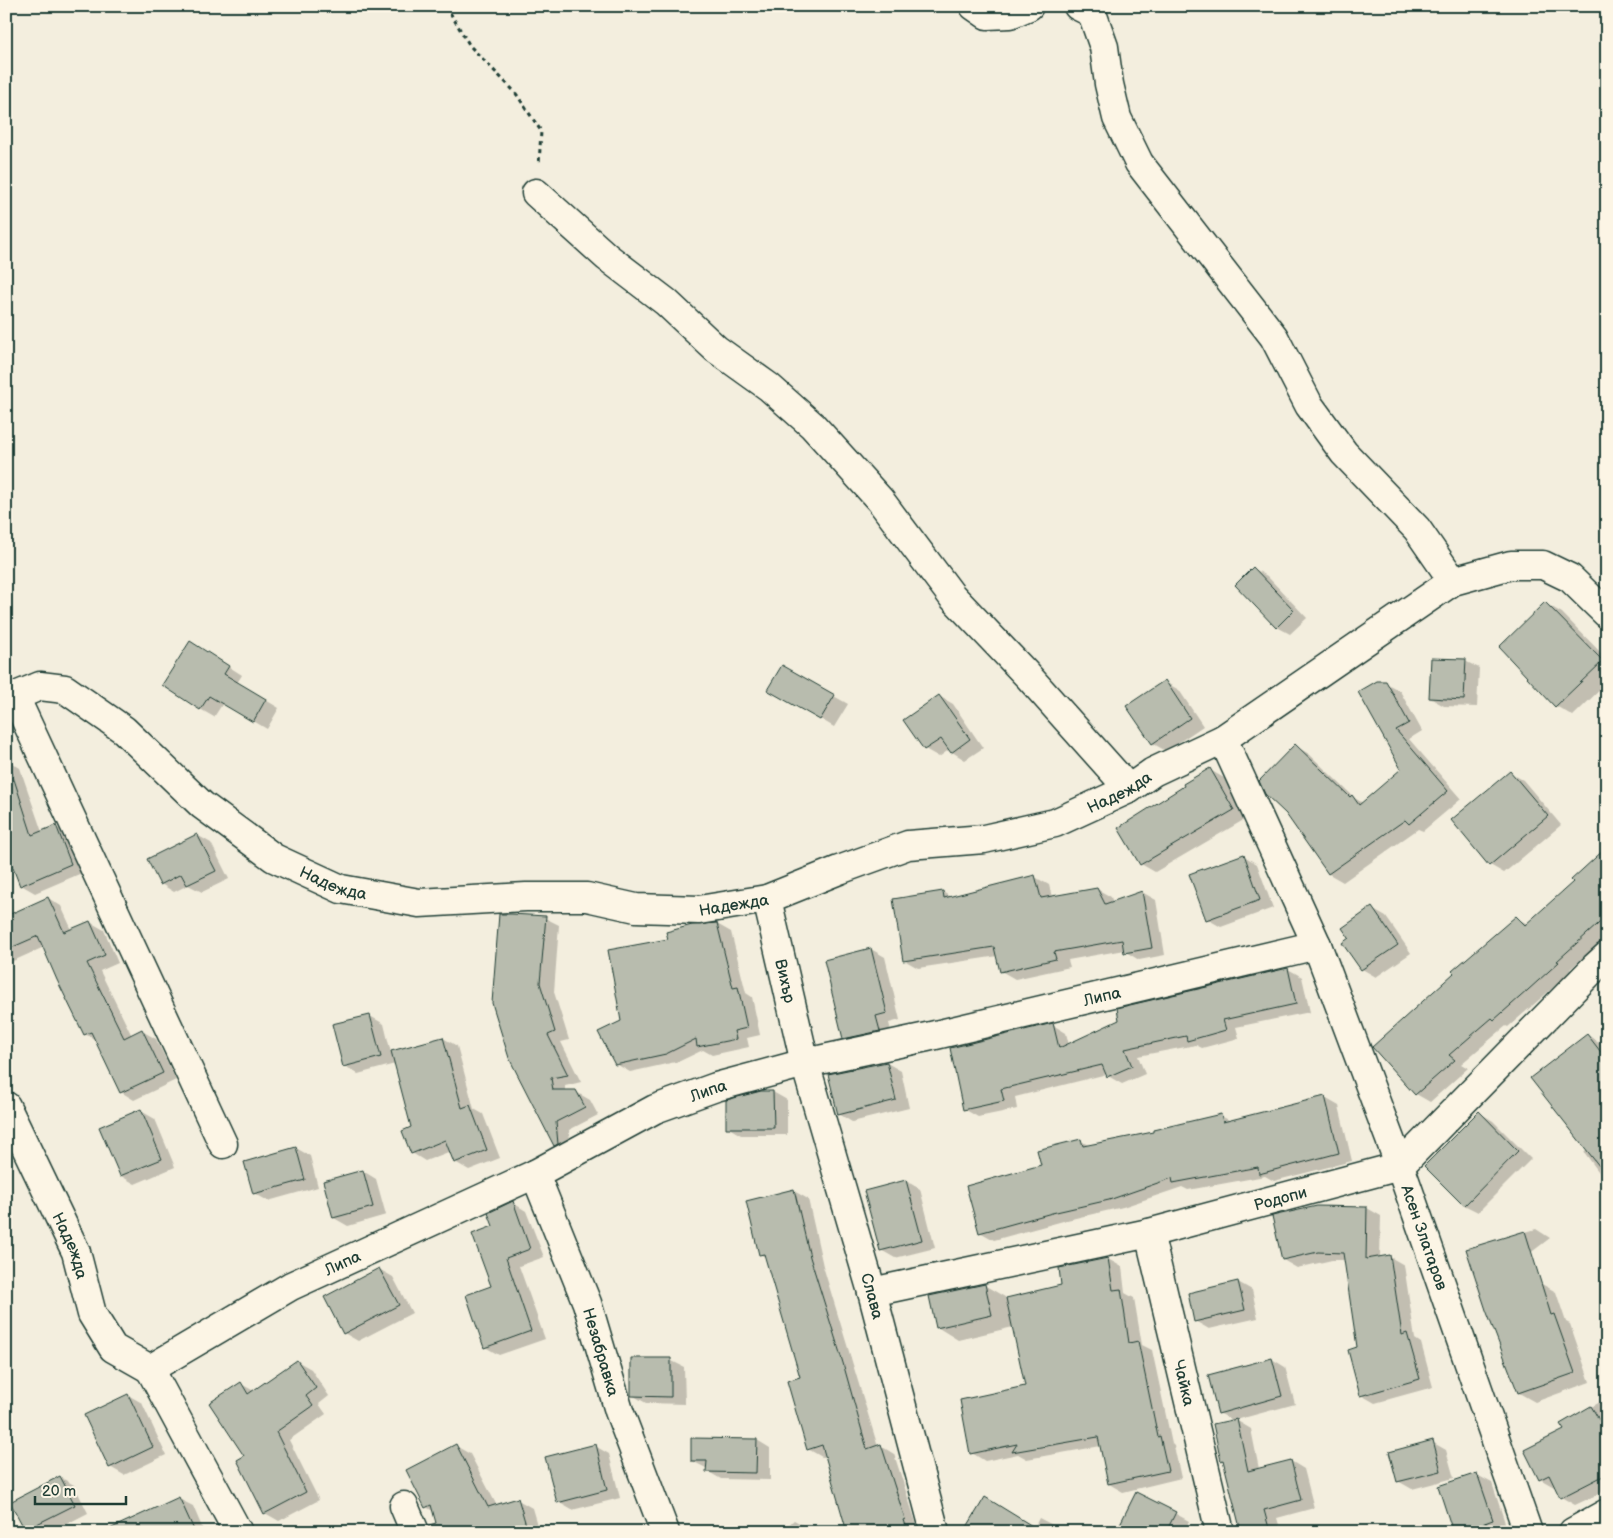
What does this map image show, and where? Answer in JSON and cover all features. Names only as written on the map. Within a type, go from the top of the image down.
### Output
[{"type":"street","points":[[974,6],[987,15],[1010,14],[1029,6]]},
{"type":"street","points":[[1078,6],[1092,13],[1104,47],[1109,84],[1117,118],[1139,163],[1274,337],[1309,405],[1344,453],[1416,529],[1453,581]]},
{"type":"street","points":[[536,193],[607,257],[666,302],[716,349],[769,387],[813,426],[880,500],[952,596],[1028,676],[1129,788]]},
{"type":"street","name":"Надежда","points":[[11,699],[40,686],[65,689],[124,730],[202,805],[274,858],[341,889],[419,903],[526,897],[587,897],[636,908],[699,910],[767,899],[908,845],[984,839],[1055,823],[1129,788],[1153,772],[1222,739],[1453,581],[1511,565],[1543,565],[1570,578],[1607,614]]},
{"type":"street","points":[[11,699],[223,1144]]},
{"type":"street","name":"Асен Златаров","points":[[1222,739],[1317,945],[1400,1166],[1528,1532]]},
{"type":"street","name":"Вихър","points":[[767,899],[805,1063]]},
{"type":"street","name":"Липа","points":[[150,1369],[291,1286],[535,1174],[655,1109],[716,1087],[805,1063],[1317,945]]},
{"type":"street","points":[[1400,1166],[1603,969]]},
{"type":"street","name":"Слава","points":[[805,1063],[872,1292],[935,1532]]},
{"type":"street","name":"Надежда","points":[[6,1106],[76,1252],[92,1314],[114,1348],[150,1369]]},
{"type":"street","name":"Родопи","points":[[872,1292],[1149,1233],[1400,1166]]},
{"type":"street","name":"Незабравка","points":[[535,1174],[587,1302],[619,1410],[665,1532]]},
{"type":"street","name":"Чайка","points":[[1149,1233],[1220,1532]]},
{"type":"street","points":[[150,1369],[238,1532]]},
{"type":"street","points":[[404,1506],[415,1532]]},
{"type":"street","points":[[1573,1532],[1607,1513]]},
{"type":"path","points":[[446,6],[470,46],[515,92],[541,131],[536,193]]},
{"type":"building","points":[[1253,567],[1294,610],[1276,628],[1235,585]]},
{"type":"building","points":[[1545,602],[1603,661],[1555,707],[1499,647]]},
{"type":"building","points":[[190,641],[229,666],[224,674],[266,699],[253,722],[209,696],[200,710],[162,685]]},
{"type":"building","points":[[1431,658],[1466,659],[1464,700],[1429,698]]},
{"type":"building","points":[[782,665],[835,695],[820,720],[767,690]]},
{"type":"building","points":[[1165,680],[1190,718],[1152,744],[1126,706]]},
{"type":"building","points":[[1377,681],[1386,681],[1409,723],[1396,730],[1448,791],[1409,824],[1405,820],[1328,874],[1286,814],[1265,794],[1259,781],[1295,744],[1350,797],[1352,795],[1359,805],[1401,769],[1358,692]]},
{"type":"building","points":[[939,695],[970,739],[951,753],[941,739],[924,750],[903,720]]},
{"type":"building","points":[[1210,768],[1234,810],[1140,865],[1118,828]]},
{"type":"building","points":[[11,770],[32,835],[56,825],[71,864],[20,886],[6,850],[6,771]]},
{"type":"building","points":[[1510,771],[1548,816],[1489,866],[1451,820]]},
{"type":"building","points":[[197,834],[216,871],[187,885],[181,874],[160,885],[147,859]]},
{"type":"building","points":[[1607,847],[1607,916],[1494,1020],[1492,1018],[1449,1055],[1455,1060],[1415,1095],[1372,1047],[1454,973],[1452,971],[1516,916],[1525,925],[1573,882],[1571,880]]},
{"type":"building","points":[[1244,854],[1260,900],[1206,920],[1189,874]]},
{"type":"building","points":[[1035,875],[1041,898],[1097,888],[1105,904],[1142,891],[1152,948],[1124,953],[1122,940],[1054,952],[1056,959],[1000,972],[994,947],[903,961],[893,899],[943,891],[944,898]]},
{"type":"building","points":[[48,897],[64,932],[90,921],[105,955],[87,963],[124,1038],[142,1029],[163,1073],[120,1093],[91,1032],[84,1035],[38,936],[6,950],[6,916]]},
{"type":"building","points":[[1372,907],[1398,945],[1361,970],[1342,943],[1349,938],[1342,928]]},
{"type":"building","points":[[499,914],[546,916],[540,983],[555,1032],[548,1035],[568,1075],[551,1078],[553,1090],[576,1090],[585,1107],[556,1122],[558,1144],[554,1146],[509,1058],[492,1003]]},
{"type":"building","points":[[717,923],[733,988],[738,987],[747,1028],[734,1031],[736,1039],[697,1047],[696,1039],[666,1054],[615,1065],[598,1032],[621,1021],[608,950],[668,939],[666,932],[692,925]]},
{"type":"building","points":[[871,948],[887,1013],[876,1016],[880,1031],[843,1039],[824,960]]},
{"type":"building","points":[[1288,968],[1296,1004],[1223,1020],[1226,1030],[1187,1041],[1186,1036],[1125,1049],[1132,1066],[1107,1077],[1102,1065],[1001,1089],[1004,1101],[963,1110],[950,1048],[1053,1023],[1059,1048],[1119,1020],[1117,1008]]},
{"type":"building","points":[[370,1015],[381,1057],[343,1067],[332,1024]]},
{"type":"building","points":[[1587,1034],[1607,1060],[1607,1176],[1530,1078]]},
{"type":"building","points":[[443,1037],[462,1108],[470,1105],[487,1150],[454,1163],[445,1140],[411,1154],[402,1131],[411,1127],[391,1051]]},
{"type":"building","points":[[887,1062],[896,1100],[838,1115],[828,1074]]},
{"type":"building","points":[[761,1091],[773,1091],[774,1128],[726,1128],[726,1100]]},
{"type":"building","points":[[1325,1096],[1339,1153],[1259,1174],[1258,1167],[1173,1183],[1172,1178],[1109,1200],[979,1233],[966,1186],[1041,1165],[1037,1150],[1081,1139],[1083,1146],[1153,1132],[1153,1130],[1221,1114],[1223,1122]]},
{"type":"building","points":[[141,1109],[162,1159],[120,1176],[99,1127]]},
{"type":"building","points":[[1479,1111],[1518,1151],[1464,1206],[1424,1166]]},
{"type":"building","points":[[296,1147],[305,1180],[253,1194],[244,1162]]},
{"type":"building","points":[[363,1170],[373,1207],[333,1218],[323,1181]]},
{"type":"building","points":[[906,1180],[922,1240],[880,1251],[864,1191]]},
{"type":"building","points":[[794,1189],[810,1257],[867,1449],[881,1444],[905,1519],[903,1520],[907,1532],[847,1532],[822,1445],[807,1450],[787,1381],[800,1377],[764,1254],[759,1255],[746,1201]]},
{"type":"building","points":[[513,1201],[530,1249],[506,1258],[531,1331],[484,1348],[466,1295],[491,1286],[472,1234],[493,1226],[488,1213]]},
{"type":"building","points":[[1317,1206],[1367,1207],[1366,1259],[1390,1255],[1402,1335],[1407,1333],[1420,1379],[1360,1396],[1348,1350],[1357,1347],[1343,1253],[1318,1252],[1282,1260],[1272,1216]]},
{"type":"building","points":[[1525,1231],[1551,1315],[1554,1314],[1575,1373],[1518,1393],[1486,1310],[1466,1249]]},
{"type":"building","points":[[1108,1258],[1113,1290],[1121,1289],[1129,1343],[1138,1341],[1158,1437],[1160,1436],[1168,1471],[1108,1484],[1098,1437],[1012,1452],[1017,1444],[970,1454],[960,1400],[1025,1386],[1006,1298],[1061,1285],[1059,1268]]},
{"type":"building","points":[[379,1268],[399,1305],[343,1334],[324,1297]]},
{"type":"building","points":[[1238,1281],[1245,1310],[1194,1322],[1188,1293]]},
{"type":"building","points":[[985,1284],[992,1315],[936,1328],[929,1296]]},
{"type":"building","points":[[631,1358],[671,1358],[671,1397],[631,1396]]},
{"type":"building","points":[[1272,1358],[1282,1396],[1218,1414],[1208,1375]]},
{"type":"building","points":[[297,1360],[316,1388],[306,1396],[313,1406],[276,1432],[306,1492],[264,1514],[237,1460],[244,1456],[209,1403],[241,1382],[248,1394]]},
{"type":"building","points":[[128,1394],[153,1447],[109,1468],[84,1415]]},
{"type":"building","points":[[1591,1406],[1607,1433],[1607,1474],[1560,1498],[1549,1475],[1539,1480],[1524,1450],[1564,1430],[1560,1424]]},
{"type":"building","points":[[1237,1419],[1248,1471],[1291,1460],[1301,1500],[1264,1510],[1270,1532],[1241,1532],[1223,1460],[1221,1461],[1213,1424]]},
{"type":"building","points":[[691,1438],[757,1439],[756,1473],[706,1472],[707,1461],[691,1461]]},
{"type":"building","points":[[1433,1440],[1441,1471],[1397,1482],[1389,1452]]},
{"type":"building","points":[[456,1444],[488,1507],[518,1498],[528,1532],[430,1532],[429,1525],[436,1523],[431,1505],[425,1508],[406,1470]]},
{"type":"building","points":[[596,1444],[607,1490],[557,1503],[545,1457]]},
{"type":"building","points":[[1477,1473],[1493,1520],[1459,1532],[1453,1532],[1438,1486]]},
{"type":"building","points":[[60,1476],[75,1505],[25,1530],[10,1502]]},
{"type":"building","points":[[1136,1492],[1176,1512],[1166,1532],[1116,1532]]},
{"type":"building","points":[[179,1497],[195,1532],[103,1532]]},
{"type":"building","points":[[985,1497],[1042,1532],[964,1532]]}]
